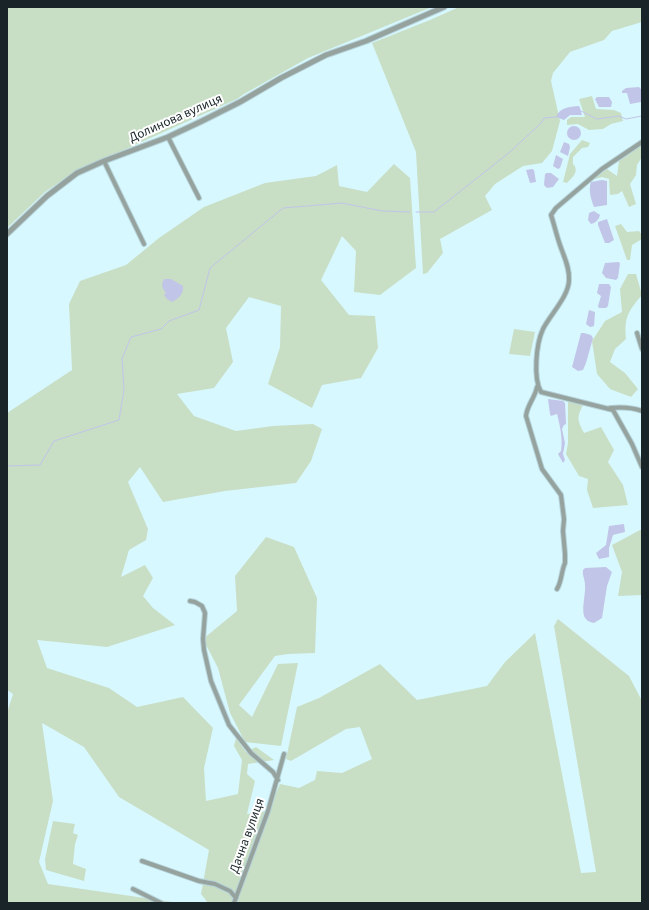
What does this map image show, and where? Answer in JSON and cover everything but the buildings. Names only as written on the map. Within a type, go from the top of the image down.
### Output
[{"type":"street","name":"Долинова вулиця","points":[[7,234],[47,196],[77,173],[104,161],[168,137],[240,102],[304,65],[326,55],[366,41],[444,7]]},
{"type":"street","points":[[168,137],[199,198]]},
{"type":"street","points":[[557,589],[561,583],[562,570],[565,563],[563,506],[560,495],[542,469],[526,416],[526,410],[536,393],[536,364],[543,329],[565,294],[570,281],[567,264],[551,215],[556,208],[602,169],[642,142]]},
{"type":"street","points":[[104,161],[144,244]]},
{"type":"street","points":[[637,333],[642,349]]},
{"type":"street","points":[[537,386],[541,392],[613,410],[632,444],[642,467]]},
{"type":"street","points":[[607,408],[622,407],[642,411]]},
{"type":"street","points":[[190,601],[202,606],[205,613],[203,639],[204,650],[211,681],[229,725],[251,753],[273,772],[278,780]]},
{"type":"street","name":"Дачна вулиця","points":[[234,903],[268,811],[278,780],[284,754]]},
{"type":"street","name":"Дачна вулиця","points":[[142,861],[199,882],[215,884],[230,891],[236,898]]},
{"type":"street","points":[[133,889],[161,903]]},
{"type":"green space","points":[[7,7],[432,7],[308,58],[237,99],[73,173],[45,192],[7,228]]},
{"type":"green space","points":[[459,7],[642,7],[642,22],[612,31],[604,40],[570,52],[553,73],[551,81],[560,121],[552,151],[542,163],[523,166],[495,184],[485,196],[492,210],[440,239],[443,253],[427,273],[423,274],[416,152],[372,43]]},
{"type":"green space","points":[[592,96],[596,109],[614,110],[621,113],[623,121],[611,124],[603,129],[589,130],[578,124],[567,125],[567,120],[571,117],[585,117],[579,99]]},
{"type":"green space","points":[[582,140],[590,143],[588,147],[582,148],[573,157],[573,164],[576,169],[573,177],[567,183],[563,182],[570,154]]},
{"type":"green space","points":[[642,145],[642,157],[637,165],[636,175],[630,184],[636,204],[629,207],[622,191],[618,194],[610,195],[609,179],[602,177],[591,180],[607,169],[617,176],[619,161]]},
{"type":"green space","points":[[394,164],[410,178],[416,268],[380,295],[354,292],[356,251],[342,236],[321,280],[349,315],[375,316],[378,348],[361,378],[322,385],[312,408],[268,384],[280,347],[281,306],[249,297],[226,328],[233,362],[214,388],[177,394],[194,416],[236,431],[273,426],[313,424],[322,429],[311,461],[296,483],[225,491],[163,502],[140,467],[128,482],[148,529],[146,540],[129,550],[121,577],[145,565],[153,578],[143,596],[153,608],[175,625],[107,647],[37,640],[47,668],[109,688],[137,707],[183,697],[213,728],[204,768],[206,801],[238,794],[242,760],[234,746],[236,738],[246,752],[256,747],[274,760],[248,764],[247,774],[255,781],[247,814],[268,811],[280,784],[299,788],[315,780],[317,771],[342,773],[372,759],[360,727],[346,729],[291,761],[286,759],[297,707],[319,698],[380,664],[417,700],[487,686],[505,662],[535,633],[581,873],[596,872],[554,626],[558,619],[629,676],[642,701],[642,903],[208,903],[201,894],[209,850],[119,797],[84,747],[42,723],[53,801],[39,862],[48,884],[179,903],[7,903],[7,713],[13,694],[7,690],[7,413],[72,370],[69,304],[80,281],[126,265],[159,238],[204,207],[265,183],[316,176],[337,165],[339,186],[367,192]]},
{"type":"green space","points":[[621,224],[627,232],[639,231],[642,235],[642,239],[632,245],[630,260],[627,260],[615,226]]},
{"type":"green space","points":[[628,274],[636,274],[642,295],[630,310],[626,320],[626,339],[615,349],[610,362],[625,373],[638,389],[631,397],[610,389],[597,374],[592,341],[605,321],[622,312],[620,289]]},
{"type":"green space","points":[[514,329],[535,332],[530,356],[509,354]]},
{"type":"green space","points":[[568,401],[583,405],[579,413],[579,419],[584,433],[601,427],[614,450],[608,462],[623,485],[628,505],[593,508],[587,490],[588,479],[579,476],[566,454],[568,443]]},
{"type":"green space","points":[[642,529],[642,595],[618,596],[622,572],[612,545]]},
{"type":"green space","points":[[266,537],[294,547],[317,598],[315,653],[275,656],[239,705],[252,717],[278,664],[298,663],[281,746],[245,742],[230,713],[218,668],[203,639],[237,611],[235,576]]},
{"type":"green space","points":[[53,821],[75,824],[73,833],[78,835],[75,844],[73,864],[86,869],[84,881],[46,870],[45,859]]},
{"type":"water","points":[[639,87],[641,89],[641,102],[630,104],[627,93],[622,93],[622,91],[626,88]]},
{"type":"water","points":[[597,97],[609,97],[612,102],[611,107],[599,107],[595,99]]},
{"type":"water","points":[[579,106],[582,115],[570,115],[564,120],[556,117],[562,109]]},
{"type":"water","points":[[574,126],[579,128],[581,133],[579,138],[574,140],[569,138],[567,133],[569,128]]},
{"type":"water","points":[[564,142],[569,144],[570,147],[568,156],[560,152]]},
{"type":"water","points":[[556,155],[563,159],[560,168],[558,169],[553,166]]},
{"type":"water","points":[[526,170],[534,170],[536,182],[530,183]]},
{"type":"water","points":[[551,173],[559,179],[553,187],[547,188],[544,185],[545,174]]},
{"type":"water","points":[[602,180],[607,181],[607,205],[594,207],[591,198],[590,185],[591,182]]},
{"type":"water","points":[[594,211],[600,215],[597,221],[591,224],[588,220],[589,213]]},
{"type":"water","points":[[607,219],[614,240],[609,243],[605,243],[598,222]]},
{"type":"water","points":[[605,263],[620,263],[618,278],[616,280],[606,278],[602,273]]},
{"type":"water","points":[[164,279],[171,279],[183,286],[183,291],[180,296],[172,302],[164,295],[166,293],[162,283]]},
{"type":"water","points":[[599,284],[609,284],[611,287],[608,306],[606,308],[599,308],[598,306],[601,296],[597,293]]},
{"type":"water","points":[[589,310],[595,312],[594,326],[590,327],[586,324]]},
{"type":"water","points":[[581,333],[591,335],[593,338],[583,370],[578,371],[572,367]]},
{"type":"water","points":[[548,399],[563,401],[565,403],[566,424],[562,429],[565,443],[563,454],[565,460],[563,463],[558,454],[561,451],[562,442],[557,414],[551,416]]},
{"type":"water","points":[[624,524],[625,532],[613,535],[609,548],[609,557],[599,559],[596,553],[606,545],[609,526]]},
{"type":"water","points":[[606,567],[612,572],[607,586],[602,618],[594,623],[590,622],[584,616],[583,612],[585,583],[583,570],[585,568]]},
{"type":"waterway","points":[[581,111],[597,119],[619,116],[626,119],[642,116]]},
{"type":"waterway","points":[[416,212],[434,212],[510,152],[542,122],[544,118],[556,117]]},
{"type":"waterway","points":[[7,466],[40,465],[54,441],[119,420],[124,390],[122,359],[131,337],[161,329],[169,321],[199,310],[210,268],[283,208],[342,203],[382,211],[410,212]]}]
